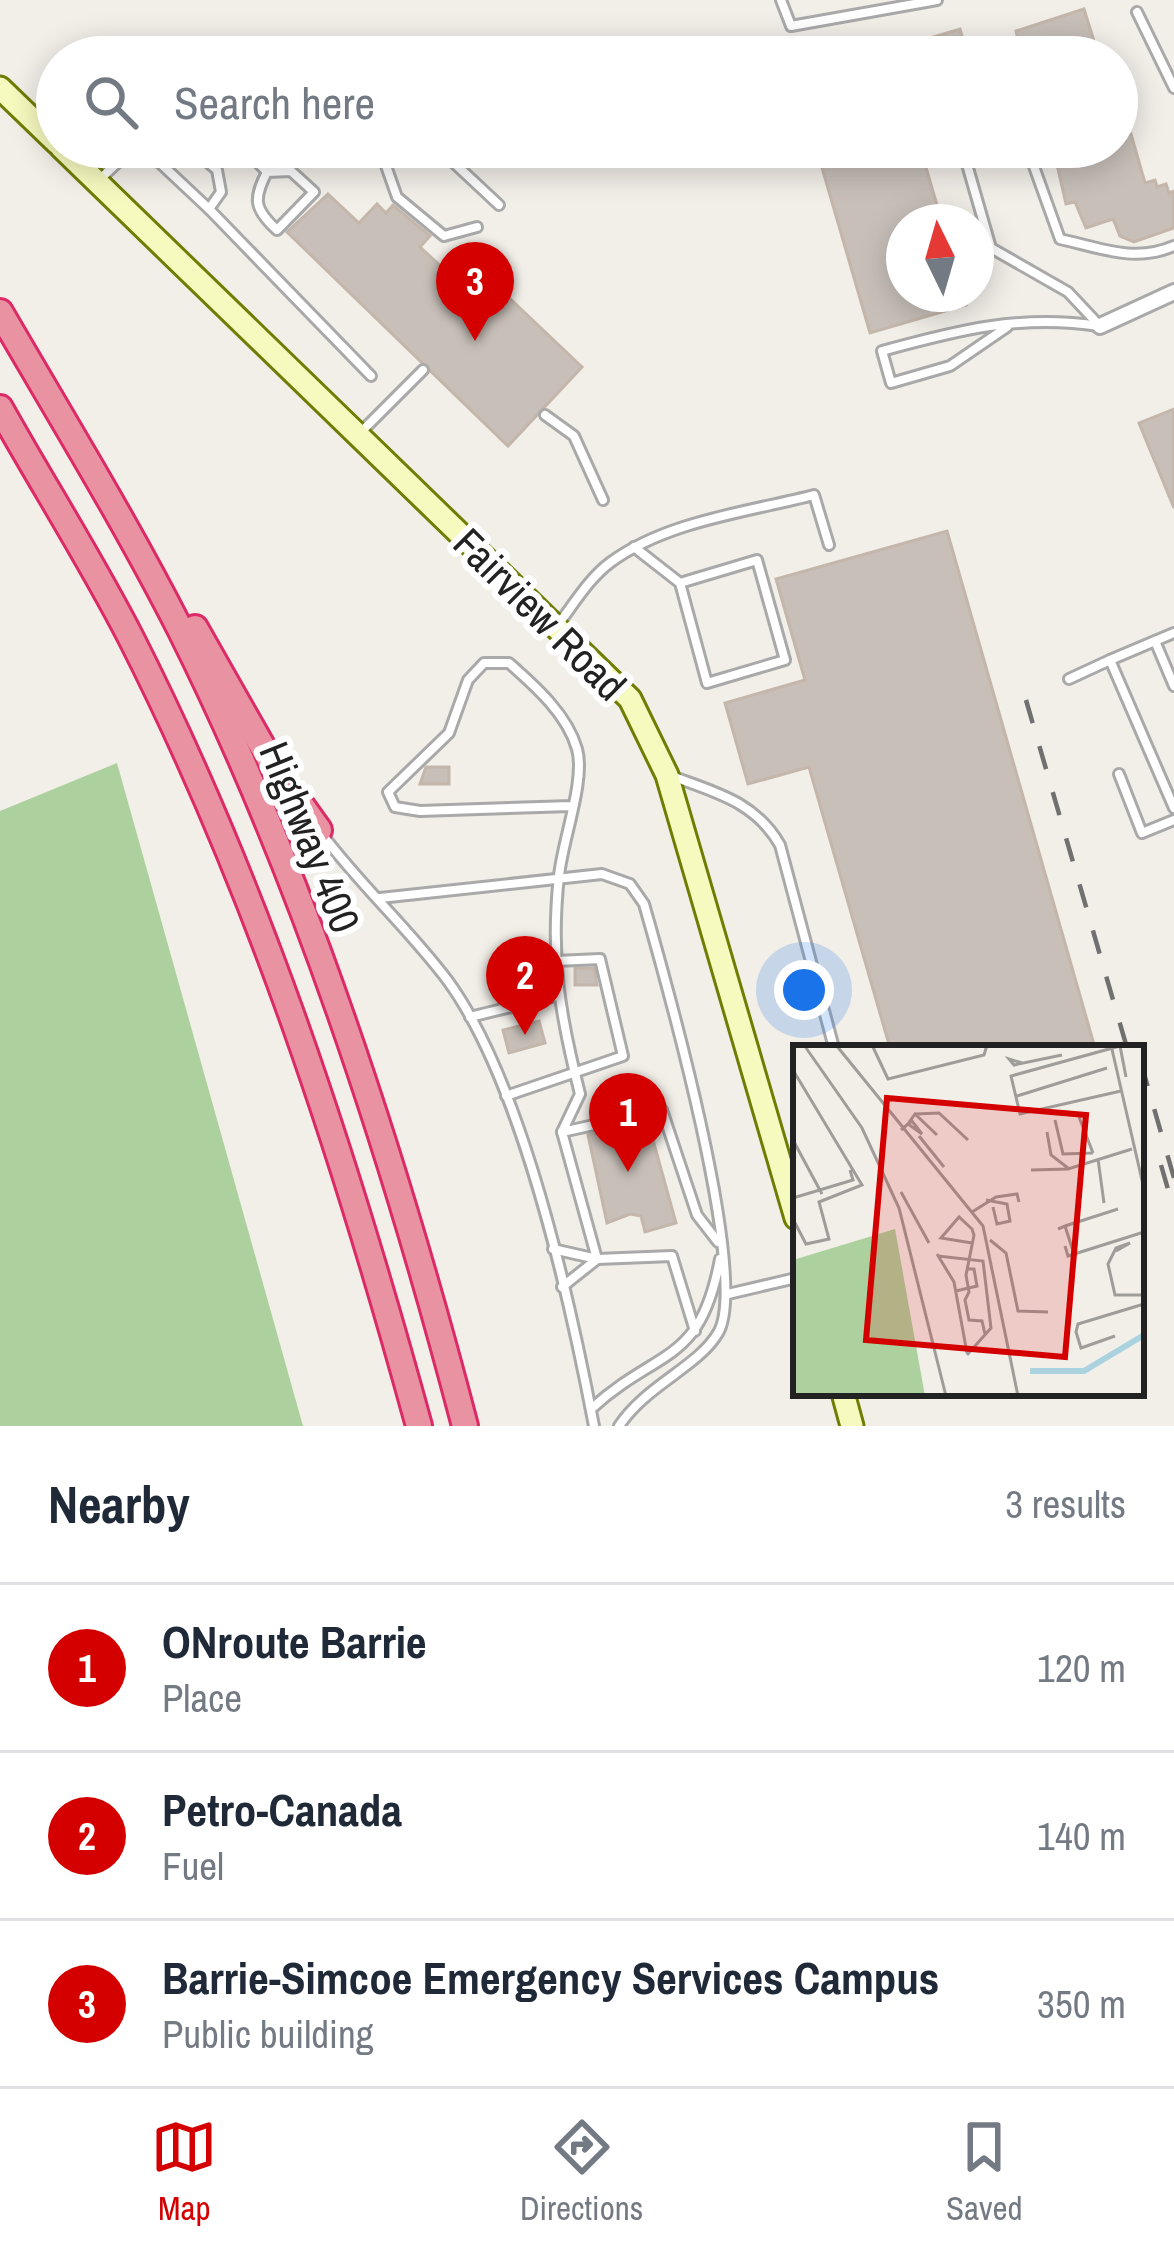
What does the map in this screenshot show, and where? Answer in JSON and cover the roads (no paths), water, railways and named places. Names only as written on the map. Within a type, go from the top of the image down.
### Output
[{"type":"highway","name":"Highway 400","points":[[0,312],[181,632],[278,848],[418,1247],[465,1426]]},
{"type":"highway","name":"Highway 400","points":[[0,408],[130,637],[198,782],[286,997],[371,1252],[418,1426]]},
{"type":"highway","points":[[134,543],[181,603],[274,767],[319,830]]},
{"type":"street","name":"Fairview Road","points":[[0,88],[36,123]]},
{"type":"street","name":"Fairview Road","points":[[83,168],[630,699],[667,775],[793,1209]]},
{"type":"street","points":[[1100,326],[1174,292]]},
{"type":"street","points":[[844,1396],[852,1426]]},
{"type":"lane","points":[[781,0],[791,26],[937,0]]},
{"type":"lane","points":[[1137,12],[1174,88]]},
{"type":"lane","points":[[97,182],[112,168]]},
{"type":"lane","points":[[165,168],[371,376]]},
{"type":"lane","points":[[208,209],[221,192],[215,168]]},
{"type":"lane","points":[[263,168],[291,171],[314,192],[277,230],[259,213],[255,195],[267,172]]},
{"type":"lane","points":[[387,168],[397,197],[444,236],[477,227]]},
{"type":"lane","points":[[460,168],[500,205]]},
{"type":"lane","points":[[968,168],[991,248],[1068,292],[1100,326]]},
{"type":"lane","points":[[1035,168],[1060,239],[1133,256],[1150,257],[1174,246]]},
{"type":"lane","points":[[1007,327],[984,322],[882,351],[891,383],[950,366],[1007,327],[1048,318],[1100,326]]},
{"type":"lane","points":[[358,435],[423,370]]},
{"type":"lane","points":[[544,415],[574,436],[603,500]]},
{"type":"lane","points":[[556,627],[608,565],[634,548],[690,526],[814,495],[830,544]]},
{"type":"lane","points":[[634,548],[680,584],[707,683],[785,660],[757,560],[680,584]]},
{"type":"lane","points":[[1069,679],[1174,633]]},
{"type":"lane","points":[[1155,641],[1174,686]]},
{"type":"lane","points":[[1110,660],[1174,808]]},
{"type":"lane","points":[[571,806],[420,811],[395,807],[388,792],[449,733],[474,670],[496,662],[509,663],[548,699],[577,747],[571,806],[559,875],[556,996],[580,1094],[562,1123],[562,1132],[597,1259]]},
{"type":"lane","points":[[1119,774],[1142,833],[1174,820]]},
{"type":"lane","points":[[667,775],[727,795],[764,818],[780,845],[833,1045]]},
{"type":"lane","points":[[319,830],[450,984],[506,1096],[562,1287],[594,1426]]},
{"type":"lane","points":[[380,898],[559,875],[618,878],[630,884],[644,904],[698,1101],[728,1294],[715,1339],[655,1384],[619,1426]]},
{"type":"lane","points":[[506,1096],[620,1060],[623,1051],[599,959],[556,961]]},
{"type":"lane","points":[[469,1018],[556,996]]},
{"type":"lane","points":[[562,1132],[662,1110],[697,1215],[720,1248],[711,1306],[695,1331],[591,1408]]},
{"type":"lane","points":[[551,1249],[597,1259],[672,1256],[695,1331]]},
{"type":"lane","points":[[562,1287],[597,1259]]},
{"type":"lane","points":[[728,1294],[793,1279]]},
{"type":"railway","points":[[1026,700],[1126,1045]]},
{"type":"railway","points":[[1144,1073],[1174,1178]]},
{"type":"railway","points":[[1161,1165],[1174,1210]]},
{"type":"place","name":"Barrie-Simcoe Emergency Services Campus","points":[[475,341]]},
{"type":"place","name":"Petro-Canada","points":[[525,1035]]},
{"type":"place","name":"ONroute Barrie","points":[[628,1172]]}]
